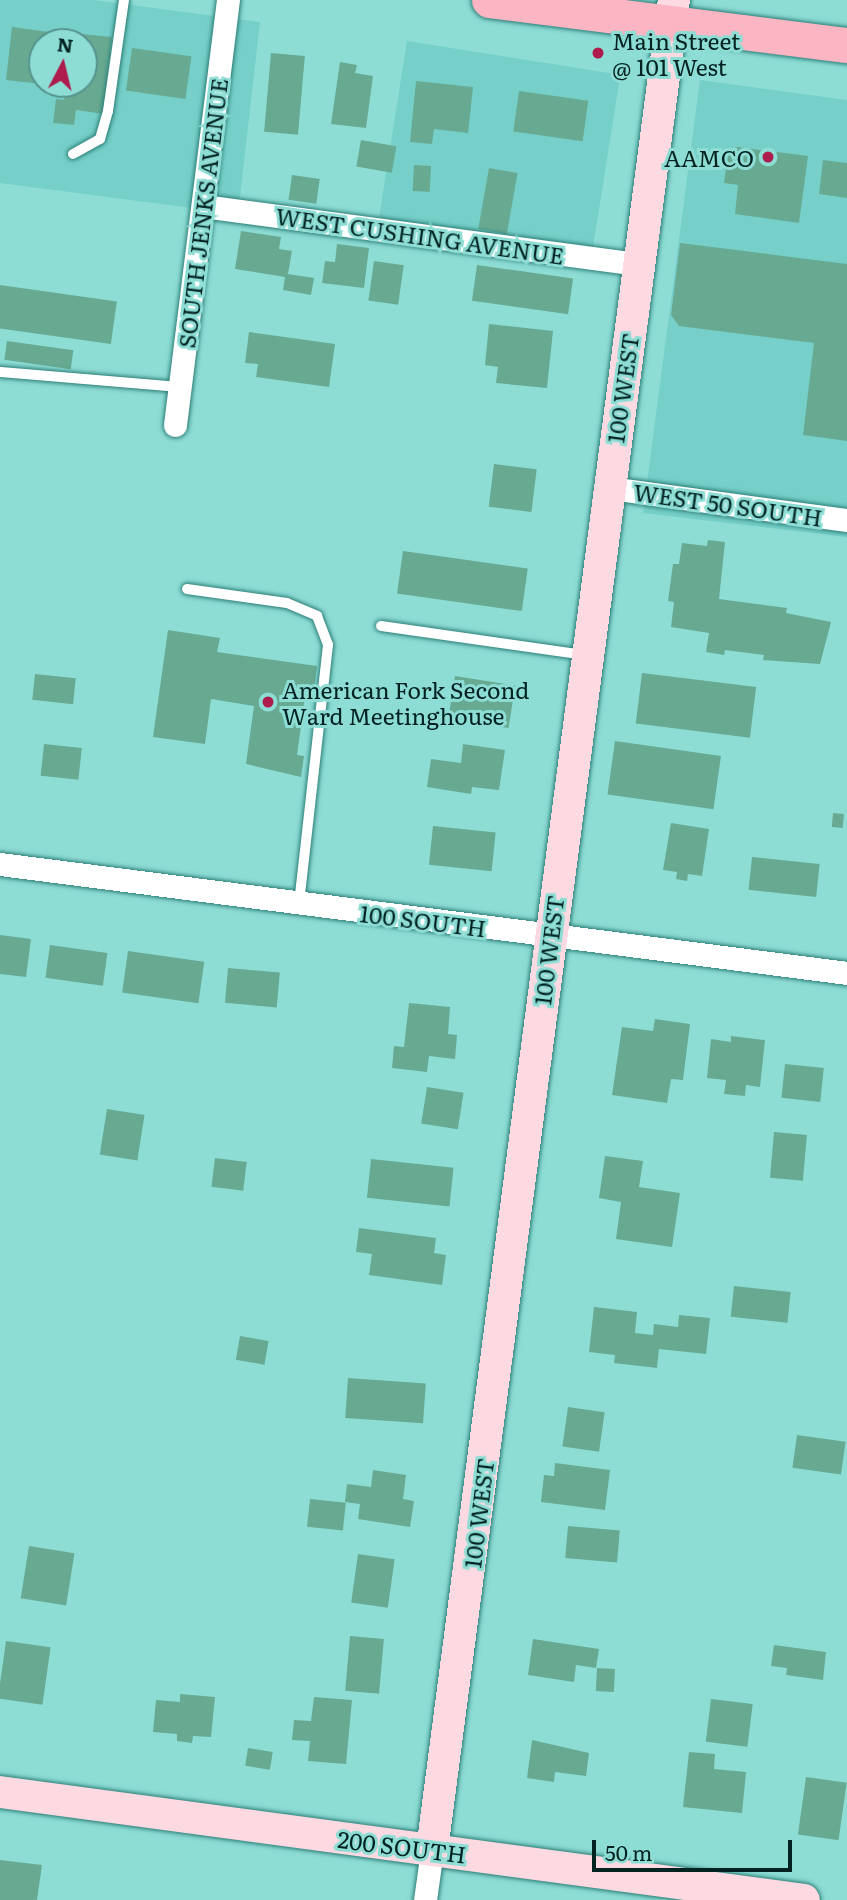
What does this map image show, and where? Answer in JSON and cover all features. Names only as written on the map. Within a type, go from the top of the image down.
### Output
[{"type":"main road","points":[[489,0],[672,12],[847,45]]},
{"type":"street","name":"SOUTH JENKS AVENUE","points":[[175,425],[228,0]]},
{"type":"street","name":"100 WEST","points":[[425,1900],[672,12]]},
{"type":"street","name":"WEST CUSHING AVENUE","points":[[203,206],[638,264]]},
{"type":"street","name":"WEST 50 SOUTH","points":[[609,488],[847,520]]},
{"type":"street","name":"100 SOUTH","points":[[0,864],[847,972]]},
{"type":"street","name":"200 SOUTH","points":[[0,1792],[804,1900]]},
{"type":"lane","points":[[73,154],[100,139],[108,111],[124,0]]},
{"type":"lane","points":[[0,372],[180,387]]},
{"type":"lane","points":[[187,589],[287,603],[317,616],[328,645],[299,904]]},
{"type":"lane","points":[[381,626],[587,655]]},
{"type":"shaded area","points":[[0,0],[93,0],[260,22],[238,214],[0,183]]},
{"type":"shaded area","points":[[407,41],[620,75],[590,265],[377,232]]},
{"type":"shaded area","points":[[700,80],[847,100],[847,537],[643,513]]},
{"type":"building","points":[[12,27],[28,29],[28,82],[6,80]]},
{"type":"building","points":[[98,36],[112,37],[104,114],[76,110],[74,125],[53,123],[56,99],[98,98]]},
{"type":"building","points":[[132,48],[191,56],[185,99],[126,91]]},
{"type":"building","points":[[271,53],[305,56],[298,135],[264,132]]},
{"type":"building","points":[[340,62],[357,65],[355,73],[373,76],[366,128],[331,124]]},
{"type":"building","points":[[416,81],[473,87],[468,133],[434,129],[432,144],[410,142]]},
{"type":"building","points":[[519,91],[588,101],[583,141],[513,132]]},
{"type":"building","points":[[361,140],[396,146],[392,173],[356,167]]},
{"type":"building","points":[[737,147],[808,156],[799,223],[735,214],[738,185],[724,183],[728,153]]},
{"type":"building","points":[[823,160],[847,163],[847,198],[819,194]]},
{"type":"building","points":[[414,165],[431,166],[430,192],[413,191]]},
{"type":"building","points":[[489,168],[518,173],[507,234],[478,229]]},
{"type":"building","points":[[292,175],[320,179],[316,204],[289,200]]},
{"type":"building","points":[[241,231],[281,237],[279,249],[292,251],[288,274],[314,278],[311,295],[283,290],[285,277],[235,269]]},
{"type":"building","points":[[680,243],[847,264],[847,441],[803,435],[814,343],[679,326],[671,315]]},
{"type":"building","points":[[337,244],[369,248],[364,288],[322,283],[325,261],[335,262]]},
{"type":"building","points":[[374,261],[404,265],[398,305],[368,301]]},
{"type":"building","points":[[477,265],[573,278],[568,314],[472,301]]},
{"type":"building","points":[[0,285],[117,301],[111,344],[0,328]]},
{"type":"building","points":[[489,324],[553,331],[547,388],[496,383],[498,367],[485,365]]},
{"type":"building","points":[[249,332],[335,344],[329,387],[256,377],[258,364],[245,363]]},
{"type":"building","points":[[7,341],[73,350],[71,369],[4,360]]},
{"type":"building","points":[[494,464],[537,469],[531,512],[489,507]]},
{"type":"building","points":[[708,540],[725,542],[719,599],[787,608],[786,613],[831,622],[820,664],[763,660],[764,655],[725,650],[724,655],[706,652],[709,633],[671,627],[674,602],[668,601],[673,564],[679,564],[682,543],[707,546]]},
{"type":"building","points":[[403,551],[528,569],[522,611],[397,594]]},
{"type":"building","name":"American Fork Second Ward Meetinghouse","points":[[168,630],[220,638],[217,652],[317,666],[313,698],[305,697],[297,755],[304,756],[301,777],[246,764],[254,706],[211,699],[205,744],[153,737]]},
{"type":"building","points":[[642,673],[756,687],[750,738],[636,724]]},
{"type":"building","points":[[35,674],[76,678],[73,704],[32,700]]},
{"type":"building","points":[[455,676],[515,686],[509,728],[448,718]]},
{"type":"building","points":[[615,741],[721,756],[713,809],[607,794]]},
{"type":"building","points":[[44,744],[82,748],[78,780],[41,776]]},
{"type":"building","points":[[463,744],[505,750],[499,790],[472,787],[471,794],[427,787],[431,759],[461,763]]},
{"type":"building","points":[[833,813],[844,814],[843,828],[832,827]]},
{"type":"building","points":[[671,823],[709,829],[702,876],[688,874],[687,881],[676,879],[677,872],[663,870]]},
{"type":"building","points":[[433,826],[496,833],[492,871],[429,865]]},
{"type":"building","points":[[752,857],[820,864],[816,897],[749,890]]},
{"type":"building","points":[[0,935],[31,939],[26,977],[0,974]]},
{"type":"building","points":[[50,945],[107,953],[103,986],[45,978]]},
{"type":"building","points":[[128,951],[204,962],[198,1003],[122,993]]},
{"type":"building","points":[[228,968],[280,973],[277,1007],[225,1003]]},
{"type":"building","points":[[409,1003],[450,1007],[448,1034],[457,1035],[455,1059],[429,1056],[427,1072],[392,1068],[394,1046],[404,1047]]},
{"type":"building","points":[[655,1019],[690,1024],[683,1080],[671,1079],[667,1103],[612,1095],[622,1027],[653,1031]]},
{"type":"building","points":[[731,1036],[765,1040],[760,1087],[746,1085],[745,1096],[724,1094],[726,1080],[707,1078],[711,1039],[731,1042]]},
{"type":"building","points":[[785,1064],[824,1068],[820,1102],[781,1098]]},
{"type":"building","points":[[427,1087],[464,1093],[458,1129],[421,1124]]},
{"type":"building","points":[[107,1109],[145,1115],[137,1160],[100,1154]]},
{"type":"building","points":[[774,1132],[807,1135],[803,1181],[770,1178]]},
{"type":"building","points":[[605,1156],[643,1161],[639,1187],[680,1193],[672,1247],[616,1239],[621,1202],[599,1198]]},
{"type":"building","points":[[215,1158],[247,1162],[243,1191],[211,1187]]},
{"type":"building","points":[[371,1159],[454,1168],[449,1206],[367,1198]]},
{"type":"building","points":[[359,1228],[436,1238],[434,1253],[446,1255],[442,1285],[369,1275],[372,1254],[356,1252]]},
{"type":"building","points":[[734,1286],[791,1292],[787,1323],[731,1317]]},
{"type":"building","points":[[594,1307],[637,1312],[635,1333],[653,1335],[654,1324],[678,1327],[679,1315],[710,1318],[706,1354],[659,1349],[657,1368],[614,1363],[615,1355],[589,1352]]},
{"type":"building","points":[[240,1336],[269,1341],[264,1365],[236,1360]]},
{"type":"building","points":[[348,1378],[426,1383],[423,1423],[345,1418]]},
{"type":"building","points":[[568,1407],[605,1412],[599,1452],[562,1447]]},
{"type":"building","points":[[797,1435],[846,1442],[841,1474],[792,1468]]},
{"type":"building","points":[[555,1463],[610,1470],[605,1510],[541,1502],[544,1475],[554,1476]]},
{"type":"building","points":[[373,1470],[406,1475],[403,1499],[414,1501],[410,1527],[358,1519],[360,1504],[345,1502],[347,1484],[371,1487]]},
{"type":"building","points":[[310,1499],[346,1503],[343,1531],[307,1527]]},
{"type":"building","points":[[568,1526],[620,1531],[617,1562],[565,1558]]},
{"type":"building","points":[[29,1546],[74,1553],[66,1606],[21,1598]]},
{"type":"building","points":[[358,1554],[395,1559],[388,1608],[351,1603]]},
{"type":"building","points":[[350,1636],[384,1639],[379,1694],[345,1691]]},
{"type":"building","points":[[533,1639],[599,1649],[596,1668],[576,1665],[574,1682],[528,1675]]},
{"type":"building","points":[[6,1641],[51,1647],[42,1705],[0,1699]]},
{"type":"building","points":[[774,1645],[826,1652],[823,1680],[786,1675],[787,1668],[771,1666]]},
{"type":"building","points":[[597,1668],[615,1669],[614,1692],[596,1691]]},
{"type":"building","points":[[180,1694],[215,1697],[211,1737],[193,1736],[192,1743],[177,1741],[177,1734],[153,1732],[156,1700],[180,1702]]},
{"type":"building","points":[[314,1697],[352,1700],[346,1764],[308,1761],[310,1741],[292,1740],[294,1720],[311,1721]]},
{"type":"building","points":[[711,1699],[753,1704],[747,1747],[706,1742]]},
{"type":"building","points":[[532,1740],[589,1753],[586,1776],[555,1772],[554,1782],[527,1778]]},
{"type":"building","points":[[248,1748],[273,1752],[270,1770],[245,1766]]},
{"type":"building","points":[[689,1752],[715,1754],[714,1769],[746,1772],[742,1813],[683,1807]]},
{"type":"building","points":[[806,1777],[847,1783],[839,1840],[798,1834]]},
{"type":"building","points":[[0,1860],[42,1865],[37,1900],[0,1900]]},
{"type":"place","name":"Main Street @ 101 West","points":[[598,53]]},
{"type":"place","name":"AAMCO","points":[[768,157]]},
{"type":"place","name":"American Fork Second Ward Meetinghouse","points":[[268,702]]}]
